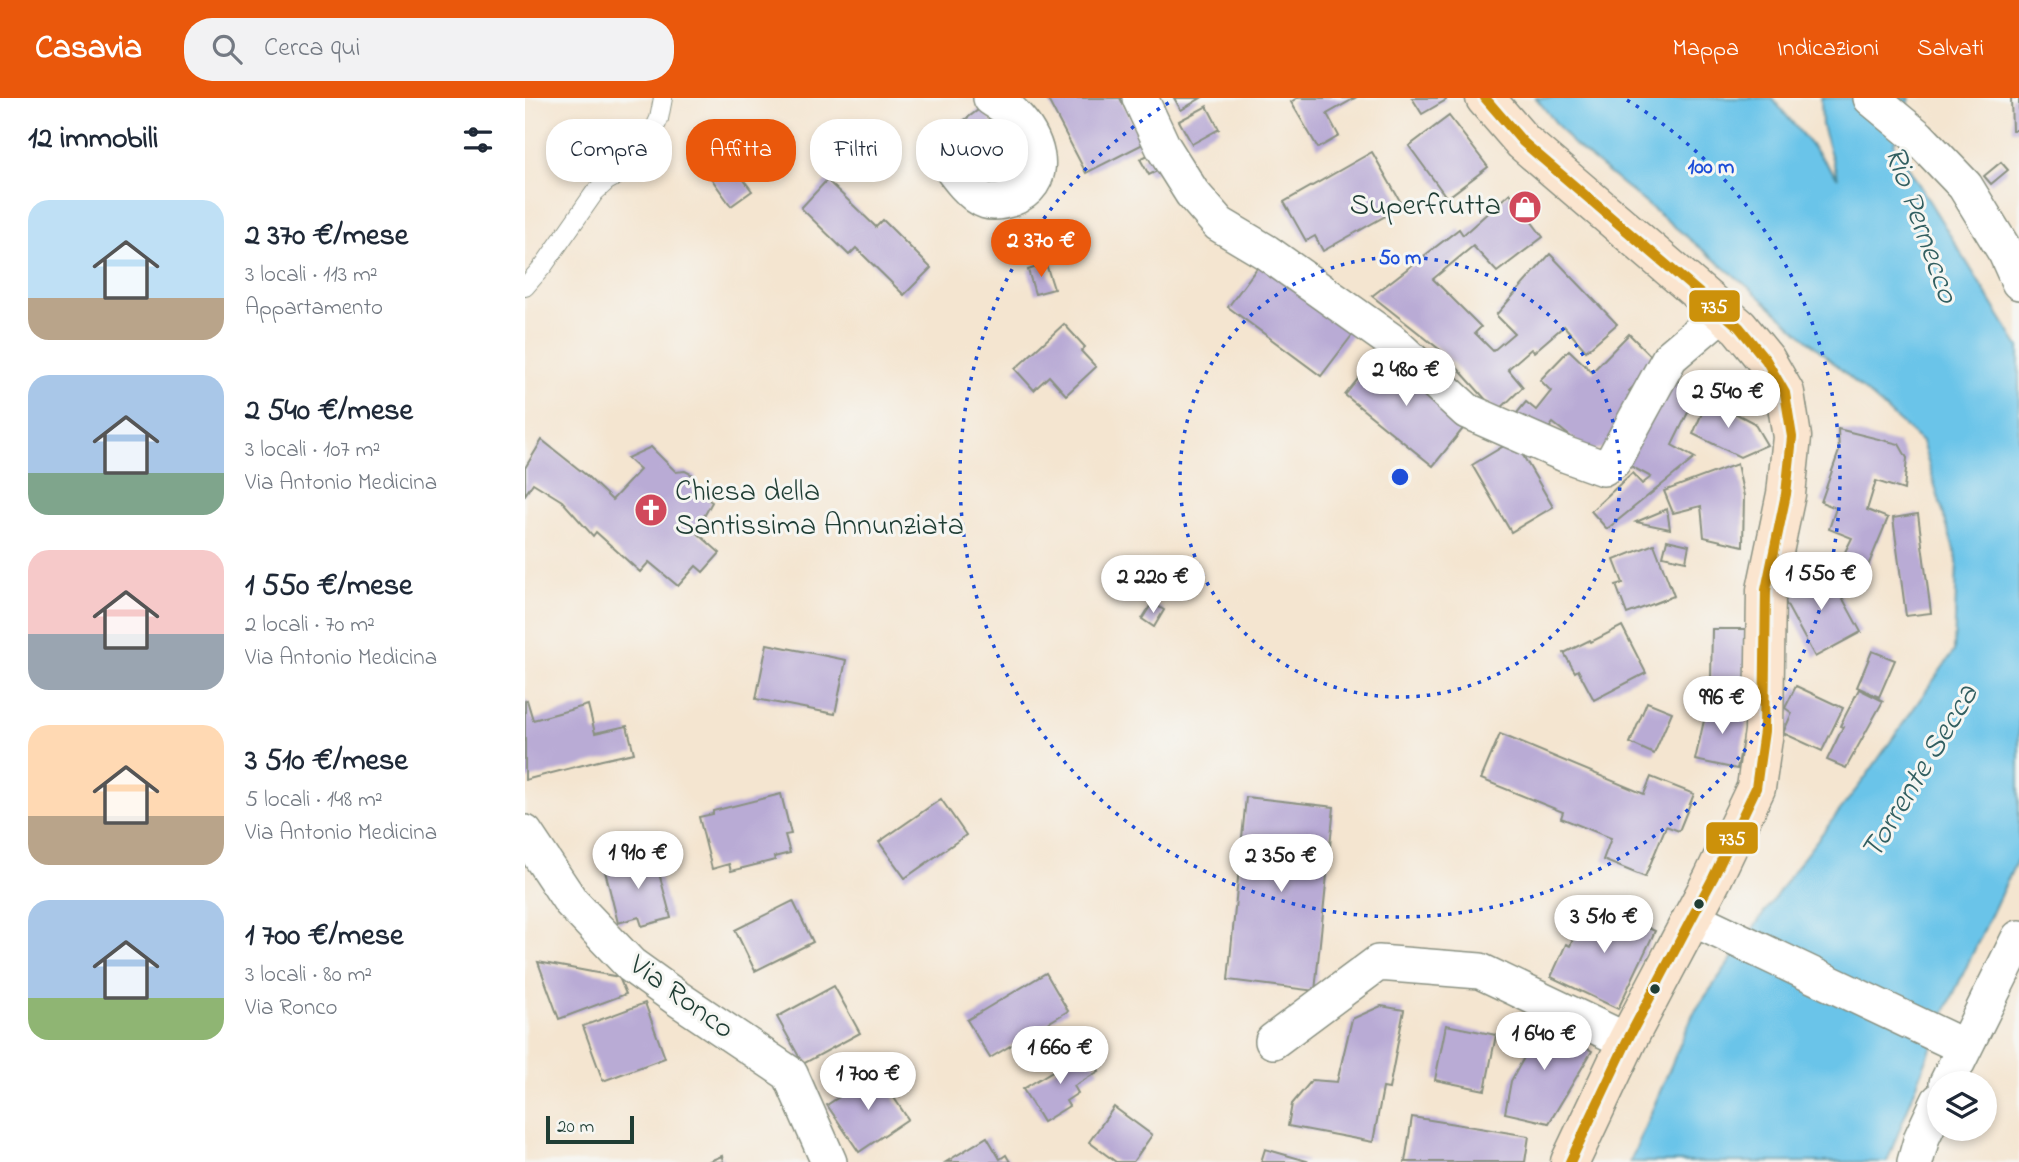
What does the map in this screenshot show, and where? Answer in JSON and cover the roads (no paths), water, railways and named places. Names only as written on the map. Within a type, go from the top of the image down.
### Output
[{"type":"main road","points":[[1485,98],[1523,142],[1739,327],[1766,360],[1786,393],[1792,437],[1786,494],[1766,590],[1764,731],[1756,788],[1713,878],[1708,926],[1627,1041],[1570,1162]]},
{"type":"street","points":[[991,98],[1012,112],[1017,119]]},
{"type":"street","points":[[1140,98],[1163,147],[1192,193],[1219,225],[1266,252],[1390,340],[1467,411],[1602,468],[1613,461],[1670,357],[1722,313]]},
{"type":"street","points":[[1871,98],[1918,137],[1965,186],[2006,253],[2019,282]]},
{"type":"street","points":[[964,182],[972,192],[986,201],[1005,201],[1020,194],[1033,182],[1039,170],[1037,155],[1028,133]]},
{"type":"street","name":"Via Ronco","points":[[525,834],[571,902],[631,965],[790,1074],[829,1162]]},
{"type":"street","points":[[1708,926],[1956,1043]]},
{"type":"street","points":[[1950,1071],[1956,1043],[2019,938]]},
{"type":"street","points":[[1273,1041],[1378,963],[1480,971],[1627,1041]]},
{"type":"street","points":[[1915,1162],[1927,1126]]},
{"type":"lane","points":[[525,288],[595,192],[607,181],[627,170],[642,154],[659,119],[663,98]]},
{"type":"water","points":[[1536,98],[1772,98],[1838,178],[1822,126],[1821,98],[1910,98],[1894,144],[2019,347],[2019,856],[1945,1012],[1887,1162],[1630,1162],[1693,1014],[1954,651],[1957,560],[1922,442],[1752,290],[1572,143]]},
{"type":"place","name":"Superfrutta","points":[[1525,207]]},
{"type":"place","name":"Chiesa della Santissima Annunziata","points":[[651,510]]},
{"type":"water label","name":"Rio Pernecco","points":[[1920,225]]},
{"type":"water label","name":"Torrente Secca","points":[[1921,773]]}]
